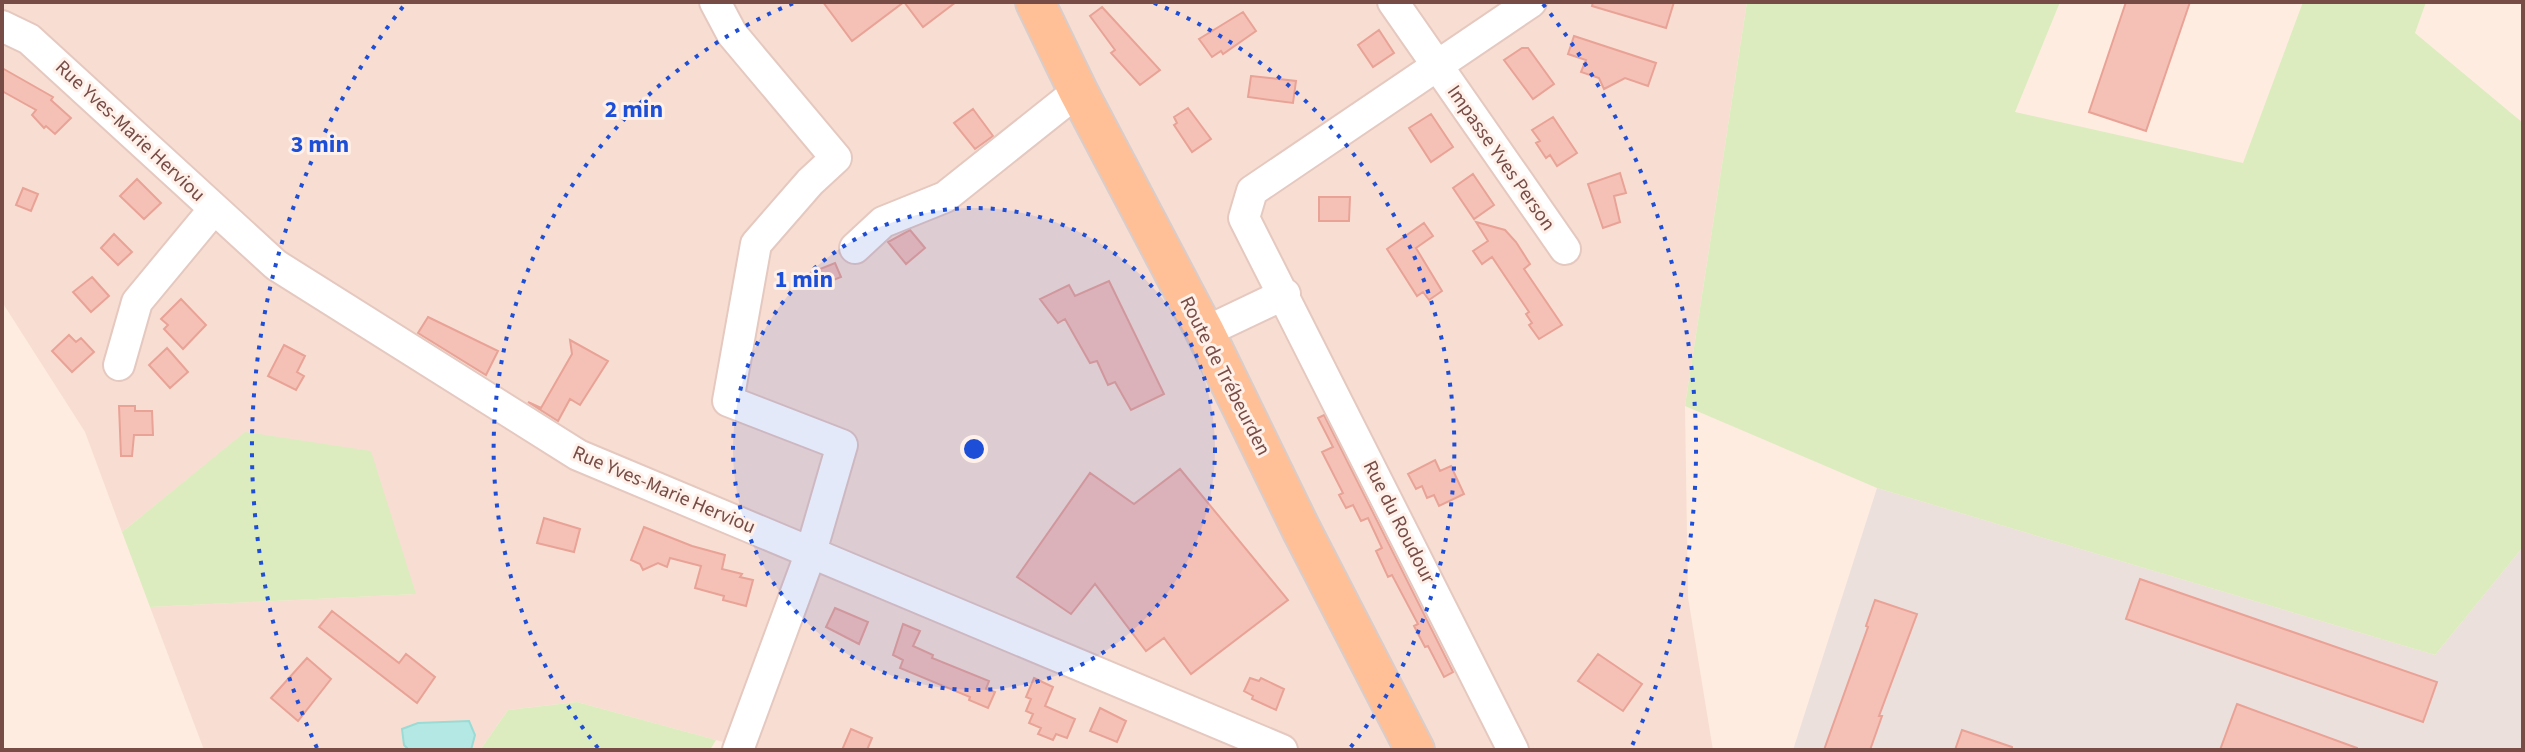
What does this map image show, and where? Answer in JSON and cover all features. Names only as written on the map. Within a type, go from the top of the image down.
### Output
[{"type":"main road","name":"Route de Trébeurden","points":[[1035,2],[1415,750]]},
{"type":"street","points":[[715,2],[732,34],[836,158],[810,182],[756,244],[728,401],[842,445],[811,552],[738,750]]},
{"type":"street","name":"Impasse Yves Person","points":[[1393,2],[1565,249]]},
{"type":"street","name":"Rue du Roudour","points":[[1513,750],[1244,218],[1252,191],[1531,2]]},
{"type":"street","name":"Rue Yves-Marie Herviou","points":[[2,26],[29,39],[276,265],[578,455],[1282,750]]},
{"type":"street","points":[[855,248],[883,222],[945,197],[1078,91]]},
{"type":"street","points":[[119,365],[137,302],[214,209]]},
{"type":"street","points":[[1205,332],[1285,294]]},
{"type":"shaded area","points":[[2,2],[1747,2],[1685,406],[1688,597],[1713,750],[752,750],[577,702],[508,710],[480,750],[204,750],[150,607],[415,594],[245,433],[122,532],[85,432],[2,302]]},
{"type":"shaded area","points":[[1877,488],[2435,655],[2523,547],[2523,750],[1793,750]]},
{"type":"green space","points":[[1747,2],[2060,2],[2015,112],[2243,163],[2303,2],[2426,2],[2415,33],[2523,123],[2523,547],[2435,655],[1877,488],[1685,406]]},
{"type":"green space","points":[[245,432],[371,451],[416,594],[150,607],[122,532]]},
{"type":"green space","points":[[577,702],[716,740],[710,750],[480,750],[508,710]]},
{"type":"water","points":[[469,721],[475,735],[471,750],[409,750],[404,745],[402,729],[418,723]]},
{"type":"building","points":[[823,2],[904,2],[852,41]]},
{"type":"building","points":[[904,2],[956,2],[923,27]]},
{"type":"building","points":[[1593,2],[1674,2],[1666,28],[1592,6]]},
{"type":"building","points":[[2126,2],[2190,2],[2146,131],[2089,112]]},
{"type":"building","points":[[1102,7],[1160,70],[1140,85],[1111,53],[1115,50],[1090,16]]},
{"type":"building","points":[[1243,12],[1256,31],[1223,54],[1221,51],[1212,57],[1199,39]]},
{"type":"building","points":[[1379,30],[1394,53],[1373,67],[1358,45]]},
{"type":"building","points":[[1574,36],[1656,63],[1648,86],[1625,78],[1604,89],[1599,78],[1581,72],[1586,60],[1568,54]]},
{"type":"building","points":[[1522,48],[1528,48],[1554,84],[1533,99],[1504,60]]},
{"type":"building","points":[[2,68],[53,97],[51,100],[71,118],[55,134],[46,126],[44,128],[32,115],[36,110],[2,91]]},
{"type":"building","points":[[1251,76],[1296,81],[1293,103],[1248,97]]},
{"type":"building","points":[[1188,108],[1211,139],[1192,152],[1174,125],[1177,123],[1174,117]]},
{"type":"building","points":[[973,109],[993,136],[975,149],[954,123]]},
{"type":"building","points":[[1431,114],[1453,147],[1431,162],[1409,128]]},
{"type":"building","points":[[1553,117],[1577,153],[1557,166],[1550,155],[1546,158],[1532,130]]},
{"type":"building","points":[[1620,173],[1626,193],[1614,196],[1620,222],[1603,228],[1588,184]]},
{"type":"building","points":[[1473,174],[1494,205],[1474,219],[1453,188]]},
{"type":"building","points":[[137,179],[161,203],[144,219],[120,196]]},
{"type":"building","points":[[23,188],[38,194],[31,211],[16,205]]},
{"type":"building","points":[[1319,197],[1350,197],[1349,221],[1319,221]]},
{"type":"building","points":[[1476,222],[1505,230],[1516,242],[1530,264],[1524,269],[1562,325],[1539,339],[1529,325],[1532,323],[1526,314],[1529,312],[1492,257],[1482,264],[1473,251],[1488,241]]},
{"type":"building","points":[[1424,223],[1433,236],[1416,248],[1442,291],[1429,300],[1423,292],[1417,296],[1387,249]]},
{"type":"building","points":[[910,230],[925,248],[906,264],[888,242]]},
{"type":"building","points":[[114,234],[132,252],[118,265],[101,248]]},
{"type":"building","points":[[835,263],[841,277],[811,289],[805,275]]},
{"type":"building","points":[[92,277],[109,296],[91,312],[73,292]]},
{"type":"building","points":[[1109,281],[1164,394],[1131,410],[1115,382],[1108,385],[1097,361],[1090,363],[1065,319],[1058,323],[1040,299],[1069,285],[1075,296]]},
{"type":"building","points":[[181,299],[206,325],[183,349],[164,329],[168,325],[161,319]]},
{"type":"building","points":[[428,317],[498,351],[486,375],[418,333]]},
{"type":"building","points":[[69,335],[76,342],[81,338],[94,352],[72,372],[52,351]]},
{"type":"building","points":[[570,340],[608,361],[580,405],[570,399],[558,421],[528,402],[541,408],[572,354]]},
{"type":"building","points":[[284,345],[305,356],[297,372],[304,376],[296,390],[268,376]]},
{"type":"building","points":[[167,348],[188,372],[170,388],[149,365]]},
{"type":"building","points":[[119,406],[135,406],[135,411],[152,411],[153,435],[134,435],[132,456],[121,456]]},
{"type":"building","points":[[1324,415],[1453,672],[1444,677],[1414,626],[1418,624],[1392,575],[1388,577],[1376,551],[1382,548],[1368,518],[1361,521],[1353,505],[1346,508],[1339,495],[1343,493],[1322,452],[1333,447],[1318,418]]},
{"type":"building","points":[[1435,460],[1440,471],[1451,466],[1464,494],[1439,506],[1434,495],[1427,498],[1422,486],[1416,489],[1408,474]]},
{"type":"building","points":[[1180,469],[1288,600],[1191,674],[1164,638],[1146,651],[1095,584],[1071,614],[1017,577],[1090,473],[1134,504]]},
{"type":"building","points":[[544,518],[580,529],[574,552],[537,543]]},
{"type":"building","points":[[644,527],[725,555],[722,569],[753,580],[746,606],[695,588],[701,566],[670,558],[667,567],[658,563],[643,570],[640,564],[631,560]]},
{"type":"building","points":[[2140,579],[2437,682],[2423,722],[2126,619]]},
{"type":"building","points":[[1875,600],[1917,614],[1879,716],[1882,716],[1870,750],[1824,750],[1868,627]]},
{"type":"building","points":[[835,608],[868,622],[859,644],[826,627]]},
{"type":"building","points":[[332,611],[399,663],[406,654],[435,677],[417,703],[319,627]]},
{"type":"building","points":[[903,624],[920,631],[913,646],[933,655],[932,658],[989,681],[986,689],[995,692],[988,708],[969,700],[970,697],[900,668],[903,660],[893,655]]},
{"type":"building","points":[[1598,654],[1642,684],[1623,711],[1578,681]]},
{"type":"building","points":[[307,658],[331,679],[298,721],[271,698]]},
{"type":"building","points":[[1034,678],[1053,687],[1045,706],[1075,719],[1067,738],[1056,734],[1053,740],[1038,734],[1041,728],[1029,723],[1033,714],[1026,711],[1031,699],[1026,697]]},
{"type":"building","points":[[1250,678],[1259,681],[1261,678],[1284,689],[1276,710],[1252,699],[1253,696],[1244,691]]},
{"type":"building","points":[[2237,704],[2357,748],[2357,750],[2220,750]]},
{"type":"building","points":[[1100,708],[1126,721],[1117,742],[1090,731]]},
{"type":"building","points":[[851,729],[872,738],[867,750],[842,750]]},
{"type":"building","points":[[1962,730],[2012,747],[2012,750],[1955,750]]}]
